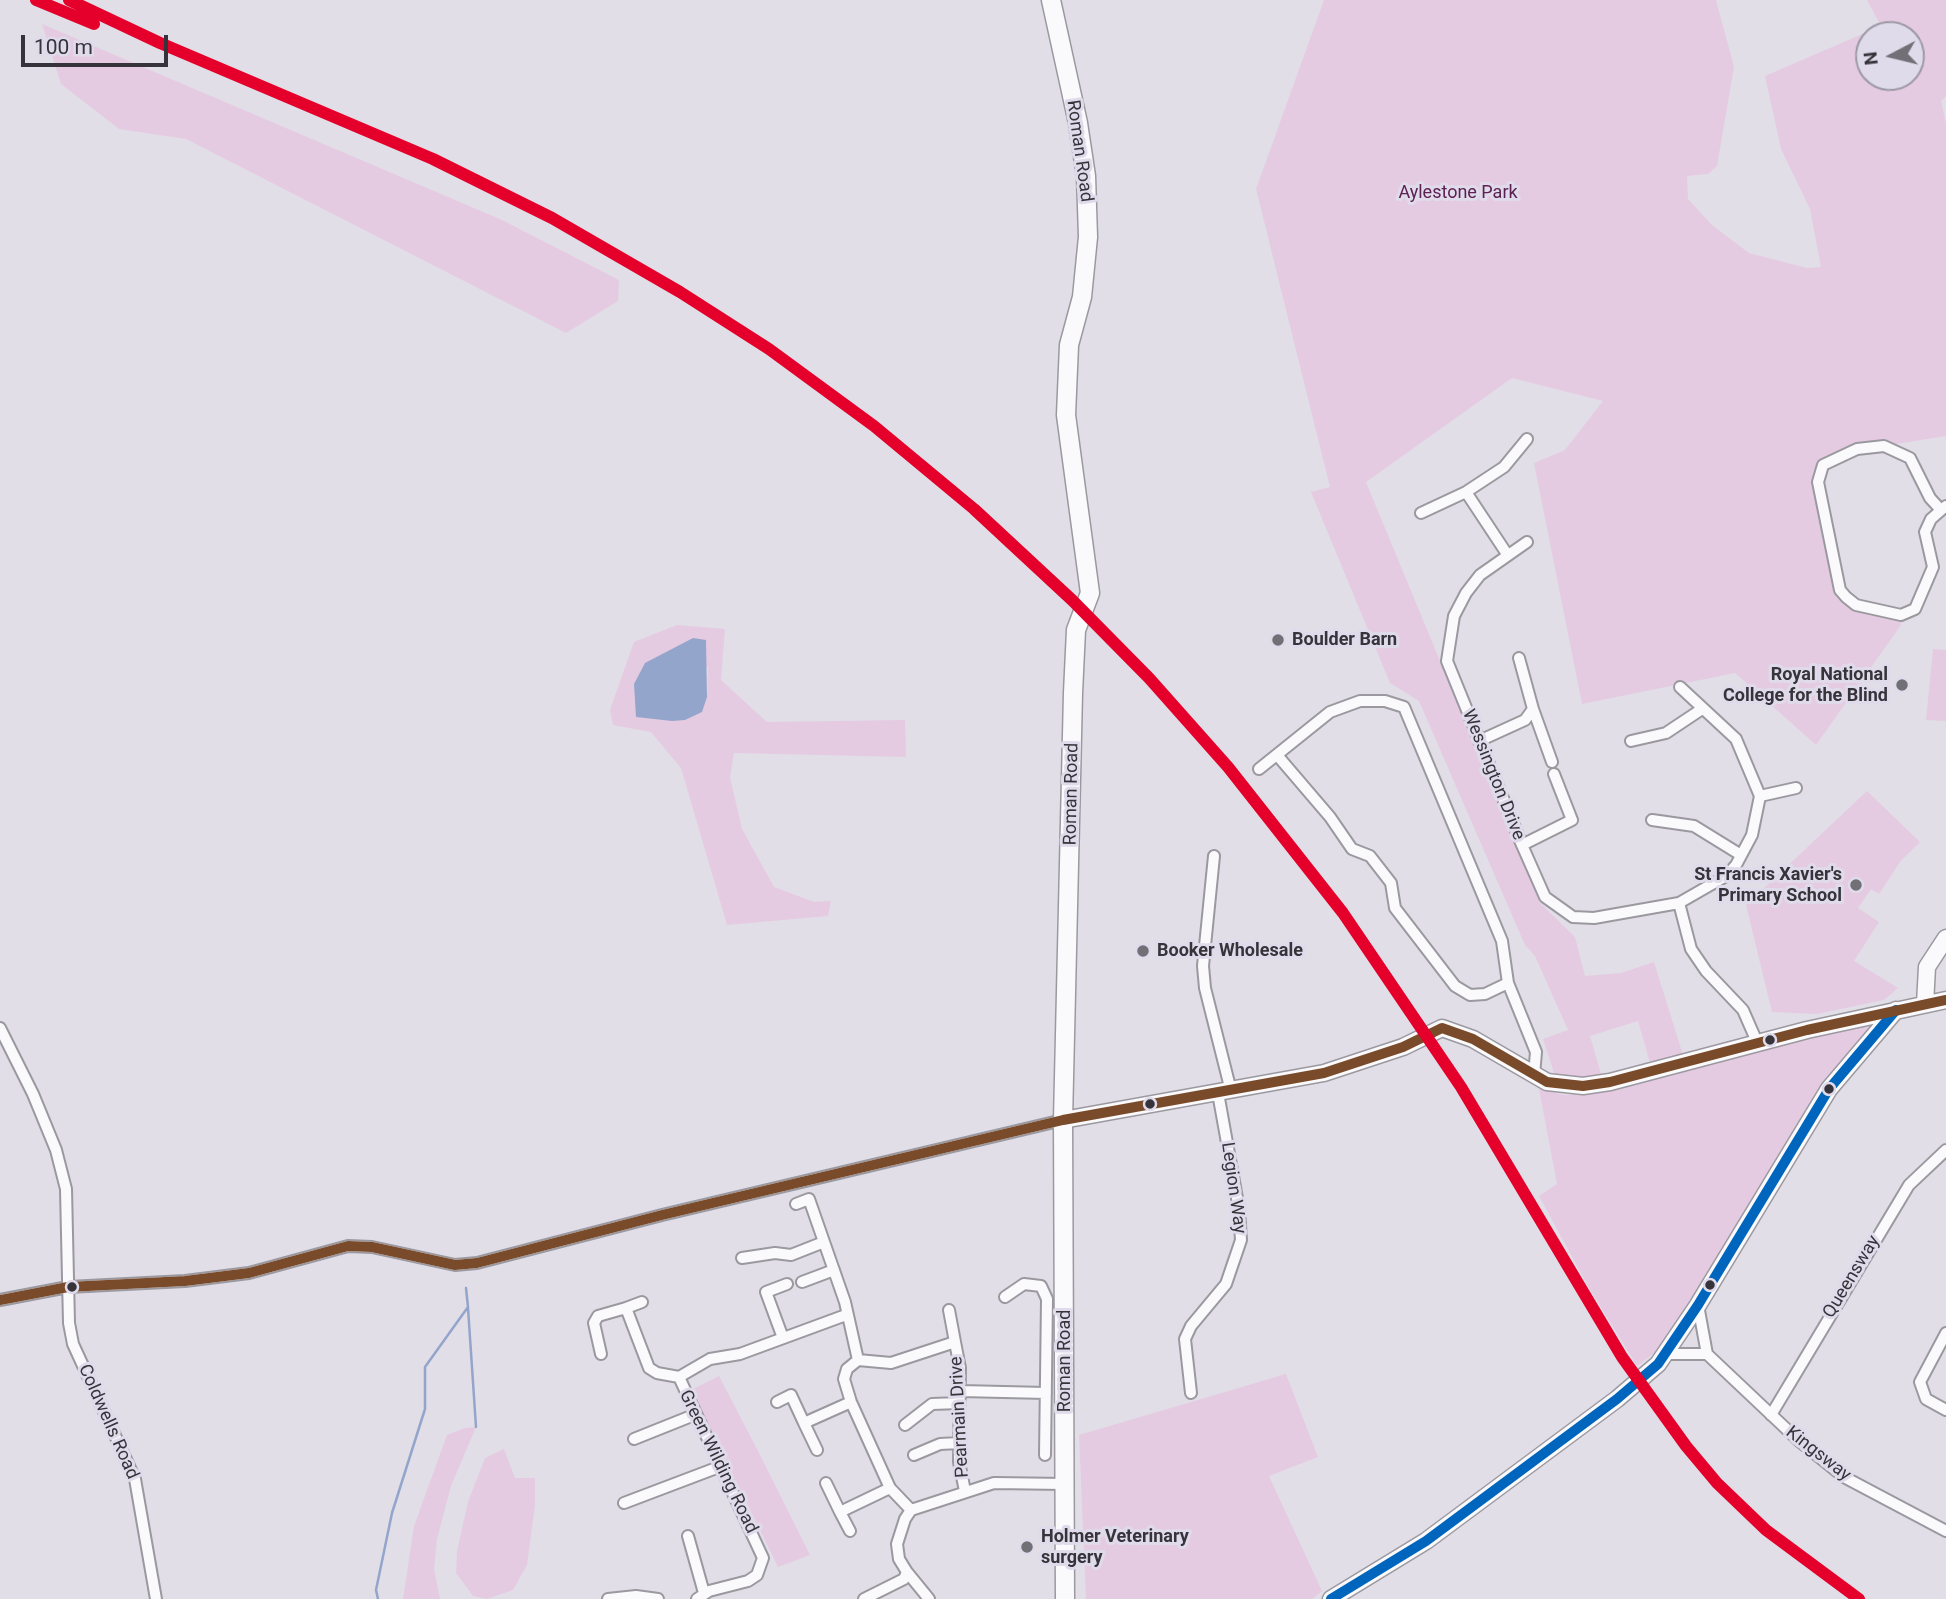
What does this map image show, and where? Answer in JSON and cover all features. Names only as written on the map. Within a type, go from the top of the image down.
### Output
[{"type":"main road","name":"Roman Road","points":[[1051,0],[1086,176],[1088,237],[1082,296],[1069,345],[1066,415],[1089,564],[1088,601],[1074,643],[1063,1120],[1065,1599]]},
{"type":"street","points":[[1421,513],[1466,492],[1504,467],[1527,439]]},
{"type":"street","points":[[1864,446],[1884,446],[1910,458],[1930,498],[1943,508],[1926,532],[1933,567],[1915,609],[1901,615],[1856,605],[1840,590],[1818,482],[1824,465],[1864,446]]},
{"type":"street","points":[[1466,492],[1507,554]]},
{"type":"street","name":"Wessington Drive","points":[[1527,542],[1479,575],[1466,593],[1454,616],[1447,661],[1545,897],[1573,917],[1594,918],[1679,903],[1726,876],[1752,835],[1760,796]]},
{"type":"street","points":[[1519,657],[1533,709],[1572,820],[1522,845]]},
{"type":"street","points":[[1680,687],[1736,739],[1760,796],[1796,788]]},
{"type":"street","points":[[1259,769],[1330,712],[1360,701],[1385,701],[1404,707],[1502,941],[1508,983],[1536,1052],[1534,1075]]},
{"type":"street","points":[[1479,741],[1525,720],[1533,709]]},
{"type":"street","points":[[1631,741],[1666,733],[1702,709]]},
{"type":"street","points":[[1277,755],[1330,817],[1352,849],[1370,856],[1391,883],[1395,908],[1455,986],[1470,995],[1485,994],[1508,983]]},
{"type":"street","points":[[1652,820],[1694,826],[1741,855]]},
{"type":"street","name":"Legion Way","points":[[1191,1393],[1185,1339],[1191,1326],[1226,1284],[1241,1240],[1225,1092],[1203,966],[1214,856]]},
{"type":"street","points":[[1679,903],[1691,949],[1706,971],[1743,1010],[1757,1042]]},
{"type":"street","points":[[1926,1004],[1927,967],[1946,937]]},
{"type":"street","points":[[0,1300],[68,1287],[185,1281],[249,1273],[348,1246],[372,1247],[455,1265],[477,1263],[662,1215],[1063,1120],[1324,1073],[1403,1047],[1437,1029],[1447,1029],[1473,1039],[1534,1075],[1560,1085],[1583,1086],[1610,1082],[1757,1042],[1946,1000]]},
{"type":"street","points":[[1331,1599],[1426,1541],[1617,1399],[1652,1369],[1698,1306],[1829,1089],[1896,1010]]},
{"type":"street","name":"Coldwells Road","points":[[0,1028],[33,1094],[56,1150],[66,1189],[68,1287],[73,1344],[135,1479],[156,1599]]},
{"type":"street","name":"Queensway","points":[[1771,1415],[1909,1185],[1946,1150]]},
{"type":"street","points":[[796,1204],[814,1197],[824,1242],[845,1302],[858,1360]]},
{"type":"street","points":[[742,1258],[775,1253],[791,1255],[824,1242]]},
{"type":"street","points":[[802,1282],[834,1270]]},
{"type":"street","points":[[783,1339],[766,1292],[787,1284]]},
{"type":"street","points":[[1004,1297],[1024,1284],[1041,1286],[1047,1299],[1045,1455]]},
{"type":"street","points":[[601,1354],[594,1323],[598,1316],[642,1302]]},
{"type":"street","points":[[1665,1354],[1707,1354],[1698,1306]]},
{"type":"street","points":[[626,1308],[649,1368],[657,1373],[678,1377]]},
{"type":"street","name":"Pearmain Drive","points":[[949,1310],[961,1391],[959,1443],[961,1482],[965,1491]]},
{"type":"street","name":"Green Wilding Road","points":[[700,1596],[748,1581],[762,1566],[761,1551],[678,1377],[710,1359],[740,1354],[846,1315]]},
{"type":"street","points":[[1946,1333],[1920,1382],[1926,1399],[1946,1410]]},
{"type":"street","points":[[911,1510],[890,1488],[851,1402],[844,1378],[847,1368],[858,1360],[891,1363],[955,1342]]},
{"type":"street","name":"Kingsway","points":[[1707,1354],[1771,1415],[1844,1477],[1946,1531]]},
{"type":"street","points":[[961,1391],[1046,1393]]},
{"type":"street","points":[[777,1402],[791,1395],[817,1450]]},
{"type":"street","points":[[804,1423],[851,1402]]},
{"type":"street","points":[[905,1425],[932,1404],[960,1404]]},
{"type":"street","points":[[634,1439],[694,1415]]},
{"type":"street","points":[[914,1455],[940,1444],[959,1443]]},
{"type":"street","points":[[624,1503],[719,1467]]},
{"type":"street","points":[[826,1483],[850,1531]]},
{"type":"street","points":[[929,1599],[899,1559],[897,1544],[905,1519],[911,1510],[993,1483],[1065,1484]]},
{"type":"street","points":[[840,1511],[890,1488]]},
{"type":"street","points":[[688,1536],[700,1596]]},
{"type":"street","points":[[864,1599],[904,1579],[907,1572]]},
{"type":"street","points":[[608,1599],[636,1596],[658,1599]]},
{"type":"green space","name":"Aylestone Park","points":[[1324,0],[1716,0],[1734,67],[1717,166],[1708,174],[1687,176],[1688,199],[1712,225],[1749,253],[1807,268],[1821,267],[1810,209],[1781,149],[1765,76],[1855,37],[1855,91],[1925,91],[1925,21],[1878,21],[1867,0],[1946,0],[1946,96],[1941,101],[1946,124],[1946,436],[1884,446],[1873,444],[1819,471],[1846,597],[1901,615],[1901,625],[1816,745],[1735,673],[1582,704],[1534,463],[1565,450],[1603,401],[1512,378],[1366,482],[1540,903],[1575,937],[1585,976],[1621,973],[1654,962],[1683,1055],[1650,1063],[1638,1021],[1590,1036],[1602,1077],[1556,1079],[1543,1039],[1568,1030],[1535,956],[1525,945],[1419,701],[1390,683],[1311,492],[1330,487],[1256,189]]},
{"type":"green space","points":[[42,24],[502,220],[619,280],[618,301],[566,333],[186,139],[119,129],[61,84]]},
{"type":"green space","points":[[677,625],[725,629],[721,680],[767,722],[905,720],[906,757],[734,753],[730,777],[742,829],[774,887],[814,902],[831,901],[828,916],[727,925],[681,768],[651,732],[613,725],[610,710],[634,642]],"holes":[[[708,666],[707,697],[685,720],[637,716]]]},
{"type":"green space","points":[[1933,649],[1946,650],[1946,721],[1926,720]]},
{"type":"green space","name":"St Francis Xavier's Primary School","points":[[1867,791],[1920,842],[1900,862],[1879,894],[1871,889],[1858,908],[1879,922],[1854,961],[1898,988],[1884,1000],[1817,1014],[1772,1012],[1746,905]]},
{"type":"green space","points":[[1872,1024],[1830,1074],[1694,1301],[1657,1351],[1637,1366],[1588,1286],[1539,1196],[1557,1184],[1539,1089],[1564,1095],[1597,1093],[1759,1047]]},
{"type":"green space","points":[[1286,1374],[1318,1457],[1269,1476],[1322,1591],[1312,1599],[1086,1599],[1079,1435]]},
{"type":"green space","points":[[719,1376],[810,1555],[778,1567],[691,1390]]},
{"type":"green space","points":[[476,1427],[451,1486],[437,1539],[434,1569],[440,1599],[403,1599],[414,1526],[447,1435]]},
{"type":"green space","points":[[504,1449],[515,1478],[535,1478],[535,1505],[527,1565],[513,1590],[487,1599],[473,1596],[456,1573],[457,1551],[468,1502],[485,1458]]},
{"type":"water","points":[[693,638],[706,640],[707,697],[702,712],[685,720],[672,721],[636,717],[634,684],[645,663]]},
{"type":"waterway","points":[[378,1599],[376,1590],[392,1513],[425,1409],[425,1367],[468,1307],[466,1288]]},
{"type":"waterway","points":[[468,1308],[476,1427]]},
{"type":"transit line","points":[[36,0],[94,24]]},
{"type":"transit line","points":[[69,0],[160,43],[433,159],[552,218],[680,292],[769,349],[874,426],[974,509],[1072,600],[1149,678],[1228,767],[1343,913],[1461,1087],[1622,1357],[1686,1446],[1717,1483],[1766,1530],[1859,1599]]},
{"type":"transit line","points":[[0,1300],[68,1287],[185,1281],[249,1273],[348,1246],[372,1247],[455,1265],[477,1263],[662,1215],[1063,1120],[1324,1073],[1403,1047],[1442,1028],[1473,1039],[1547,1082],[1583,1086],[1610,1082],[1807,1030],[1946,1000]]},
{"type":"transit line","points":[[1331,1599],[1426,1541],[1617,1399],[1658,1364],[1698,1305],[1829,1089],[1896,1010]]},
{"type":"place","name":"Boulder Barn","points":[[1278,640]]},
{"type":"place","name":"Royal National College for the Blind","points":[[1902,685]]},
{"type":"place","name":"St Francis Xavier's Primary School","points":[[1856,885]]},
{"type":"place","name":"Booker Wholesale","points":[[1143,951]]},
{"type":"place","name":"Holmer Veterinary surgery","points":[[1027,1547]]}]
